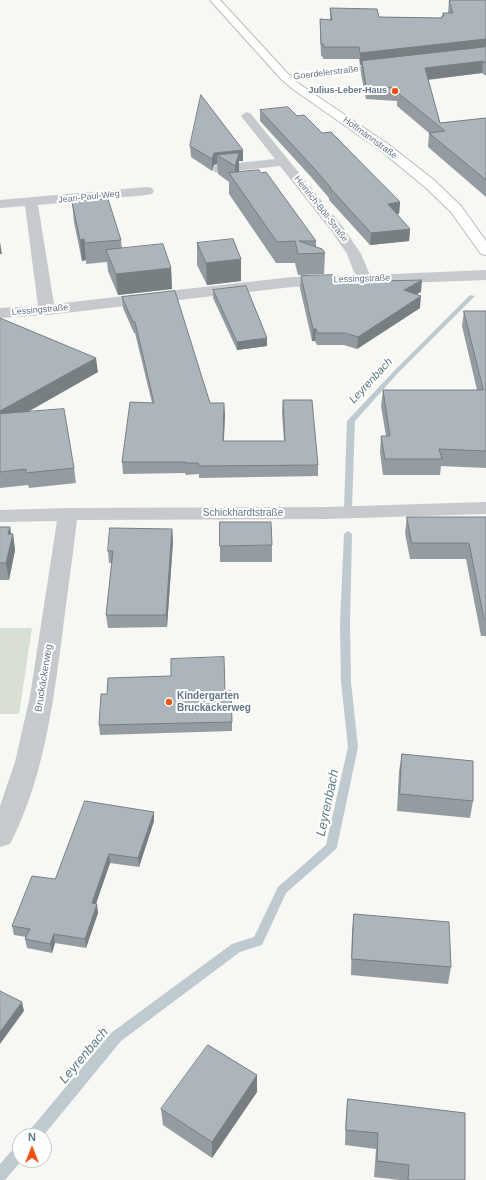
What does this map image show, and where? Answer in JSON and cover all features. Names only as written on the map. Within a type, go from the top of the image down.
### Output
[{"type":"street","name":"Hoffmannstraße","points":[[215,0],[286,78],[298,88],[384,147],[430,184],[456,209],[486,251]]},
{"type":"street","name":"Goerdelerstraße","points":[[286,78],[402,64]]},
{"type":"street","name":"Heinrich-Böll-Straße","points":[[247,116],[342,234],[354,254],[364,279]]},
{"type":"street","points":[[219,169],[284,162]]},
{"type":"street","name":"Jean-Paul-Weg","points":[[0,204],[147,191]]},
{"type":"street","points":[[31,202],[47,310]]},
{"type":"street","name":"Lessingstraße","points":[[0,313],[47,310],[292,282],[486,275]]},
{"type":"street","name":"Schickhardtstraße","points":[[0,516],[68,514],[326,513],[486,508]]},
{"type":"street","name":"Bruckäckerweg","points":[[0,836],[13,807],[28,762],[36,725],[42,696],[68,514]]},
{"type":"shaded area","points":[[0,628],[32,628],[19,714],[0,714]]},
{"type":"building","points":[[450,0],[486,0],[486,39],[360,53],[359,47],[324,47],[323,44],[321,44],[320,19],[332,20],[330,8],[377,9],[379,17],[442,18],[442,16],[444,16],[443,13],[453,13]]},
{"type":"building","points":[[486,47],[486,63],[483,61],[425,68],[440,123],[486,118],[486,180],[429,133],[445,131],[398,93],[399,88],[366,86],[362,61]]},
{"type":"building","points":[[201,95],[243,150],[214,153],[212,159],[190,146]]},
{"type":"building","points":[[288,107],[297,116],[304,115],[322,133],[331,132],[400,202],[388,204],[410,229],[371,233],[260,110]]},
{"type":"building","points":[[239,153],[235,166],[217,155]]},
{"type":"building","points":[[259,170],[261,173],[266,172],[316,241],[299,241],[322,249],[325,253],[298,254],[295,241],[277,242],[229,173]]},
{"type":"building","points":[[108,199],[121,240],[85,243],[84,239],[80,240],[72,202]]},
{"type":"building","points":[[233,239],[241,259],[206,263],[197,243]]},
{"type":"building","points":[[163,244],[171,268],[116,274],[106,250]]},
{"type":"building","points":[[333,275],[338,282],[422,280],[404,290],[421,296],[358,337],[345,333],[318,333],[316,329],[313,329],[301,276]]},
{"type":"building","points":[[246,286],[267,338],[237,342],[213,290]]},
{"type":"building","points":[[175,291],[210,403],[224,403],[223,441],[285,441],[283,400],[312,400],[318,465],[199,466],[198,463],[185,462],[122,462],[130,402],[154,403],[135,322],[133,322],[122,297]]},
{"type":"building","points":[[464,311],[486,311],[486,451],[439,449],[442,459],[385,459],[381,436],[390,436],[383,390],[483,390]]},
{"type":"building","points":[[0,318],[96,358],[0,411]]},
{"type":"building","points":[[64,409],[74,468],[26,473],[26,469],[0,472],[0,414]]},
{"type":"building","points":[[407,517],[486,517],[486,619],[484,619],[469,543],[412,543]]},
{"type":"building","points":[[220,522],[271,522],[272,545],[220,546]]},
{"type":"building","points":[[0,527],[10,527],[8,534],[13,534],[6,563],[0,563]]},
{"type":"building","points":[[110,528],[172,529],[166,615],[106,615],[113,551],[108,551]]},
{"type":"building","name":"Kindergarten Bruckäckerweg","points":[[224,657],[225,691],[231,691],[232,722],[99,725],[101,694],[107,694],[108,678],[171,676],[171,659]]},
{"type":"building","points":[[402,754],[473,761],[473,801],[400,794]]},
{"type":"building","points":[[85,801],[154,812],[138,858],[109,854],[92,903],[97,904],[85,939],[54,934],[50,944],[25,939],[30,929],[12,926],[32,876],[55,879]]},
{"type":"building","points":[[354,914],[449,922],[451,967],[352,959]]},
{"type":"building","points":[[0,991],[22,1002],[0,1032]]},
{"type":"building","points":[[208,1045],[257,1075],[212,1142],[161,1109]]},
{"type":"building","points":[[348,1099],[465,1113],[465,1180],[408,1180],[409,1165],[377,1161],[378,1133],[346,1130]]},
{"type":"waterway","name":"Leyrenbach","points":[[348,508],[351,421],[396,372],[472,296]]},
{"type":"waterway","name":"Leyrenbach","points":[[41,1128],[116,1037],[236,948],[258,941],[282,890],[331,847],[353,747],[346,682],[345,624],[348,534]]},
{"type":"waterway","name":"Leyrenbach","points":[[0,1175],[12,1161]]},
{"type":"place","name":"Julius-Leber-Haus","points":[[395,91]]},
{"type":"place","name":"Kindergarten Bruckäckerweg","points":[[169,702]]}]
